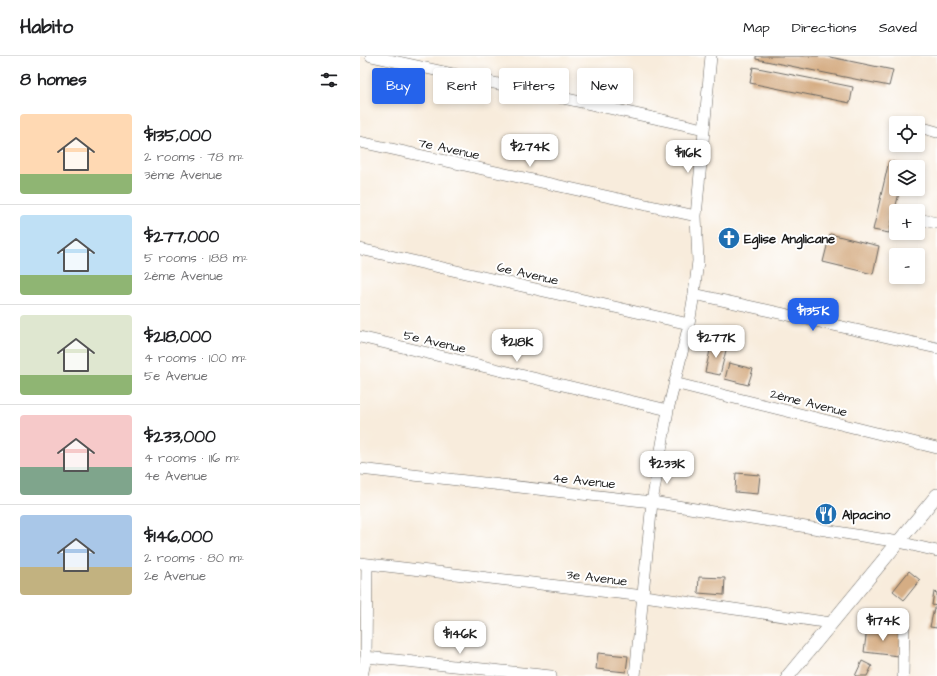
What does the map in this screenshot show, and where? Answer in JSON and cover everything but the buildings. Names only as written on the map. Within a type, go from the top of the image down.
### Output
[{"type":"street","points":[[372,56],[704,129]]},
{"type":"street","points":[[635,676],[652,502],[668,410],[690,324],[694,294],[698,261],[696,216],[711,56]]},
{"type":"street","points":[[925,128],[937,132]]},
{"type":"street","name":"7e Avenue","points":[[360,142],[696,216]]},
{"type":"street","points":[[925,220],[937,223]]},
{"type":"street","name":"6e Avenue","points":[[360,250],[690,324]]},
{"type":"street","points":[[694,294],[937,348]]},
{"type":"street","name":"5e Avenue","points":[[360,337],[668,410]]},
{"type":"street","name":"2ème Avenue","points":[[674,383],[937,448]]},
{"type":"street","name":"4e Avenue","points":[[360,469],[652,502],[899,542],[937,551]]},
{"type":"street","points":[[788,676],[937,495]]},
{"type":"street","points":[[362,676],[366,657],[363,563]]},
{"type":"street","name":"3e Avenue","points":[[363,563],[644,596],[831,623]]},
{"type":"street","points":[[903,676],[904,618]]},
{"type":"street","points":[[366,657],[551,676]]},
{"type":"place","name":"Eglise Anglicane","points":[[729,238]]},
{"type":"place","name":"Alpacino","points":[[826,514]]}]
